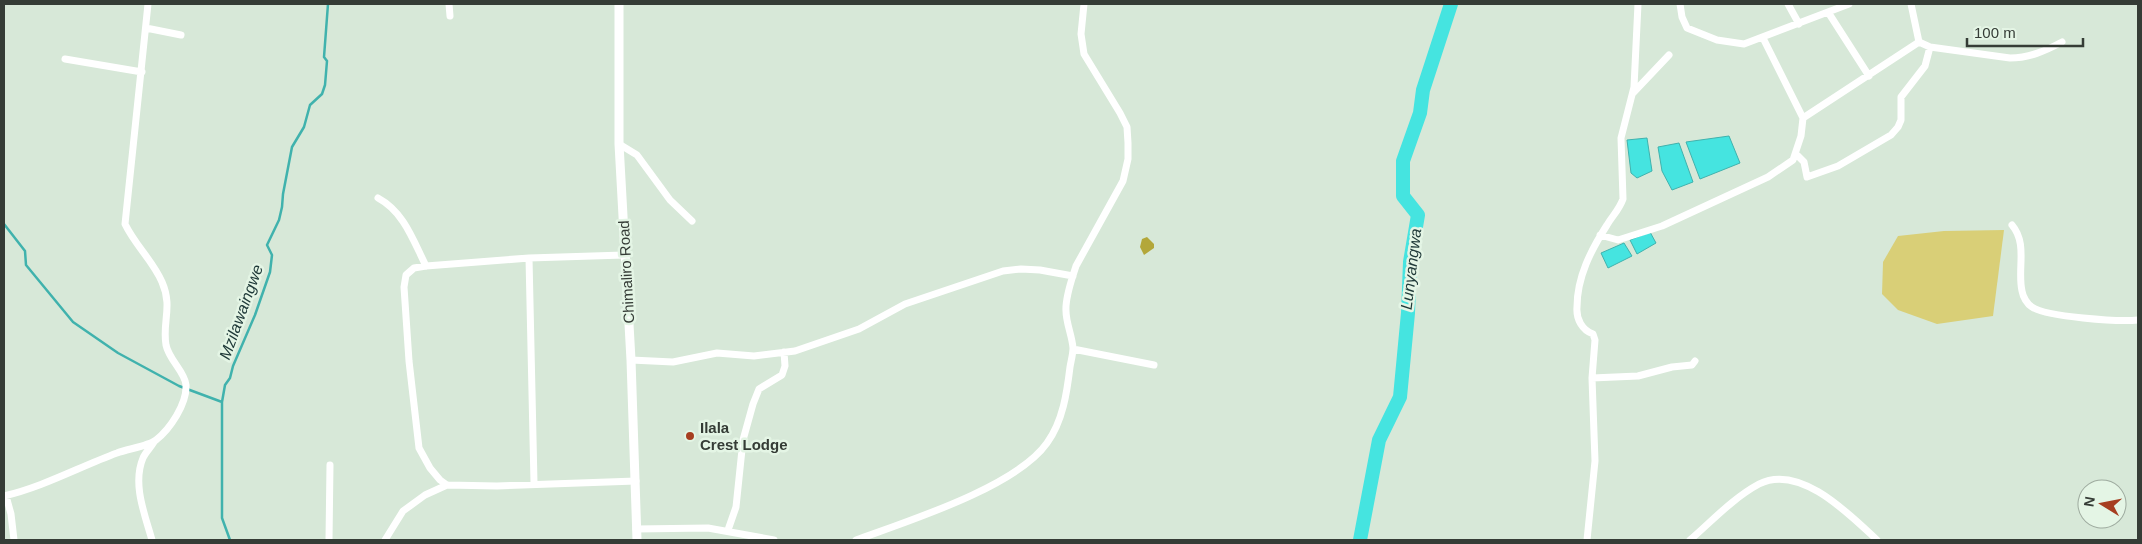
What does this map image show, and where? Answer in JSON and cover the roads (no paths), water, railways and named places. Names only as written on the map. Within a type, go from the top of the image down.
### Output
[{"type":"street","points":[[148,4],[126,224],[131,236],[150,261],[162,282],[167,299],[168,313],[165,327],[167,347],[171,360],[181,372],[186,387],[176,418],[154,442],[143,458],[139,474],[140,494],[152,540]]},
{"type":"street","points":[[449,4],[450,16]]},
{"type":"street","name":"Chimaliro Road","points":[[619,4],[619,144],[631,360],[637,540]]},
{"type":"street","points":[[856,540],[945,506],[1012,475],[1035,458],[1048,442],[1058,423],[1067,388],[1073,349],[1066,309],[1073,276],[1076,266],[1123,181],[1128,151],[1127,127],[1084,54],[1081,34],[1084,4]]},
{"type":"street","points":[[1586,540],[1594,461],[1592,378],[1595,336],[1586,331],[1581,324],[1576,312],[1577,300],[1584,267],[1600,235],[1620,207],[1623,199],[1621,138],[1633,93],[1638,4]]},
{"type":"street","points":[[1680,4],[1682,17],[1687,28],[1734,44],[1744,44],[1763,38],[1849,4]]},
{"type":"street","points":[[1788,4],[1799,24]]},
{"type":"street","points":[[1911,4],[1919,42]]},
{"type":"street","points":[[1828,12],[1868,76]]},
{"type":"street","points":[[146,28],[181,35]]},
{"type":"street","points":[[1600,235],[1618,240],[1662,226],[1768,178],[1786,166],[1796,154],[1803,118],[1763,38]]},
{"type":"street","points":[[1803,118],[1919,42]]},
{"type":"street","points":[[1919,42],[1930,46],[2010,58],[2021,58],[2044,51],[2062,42]]},
{"type":"street","points":[[1796,154],[1804,162],[1807,177],[1838,166],[1891,135],[1901,120],[1901,97],[1925,66],[1930,46]]},
{"type":"street","points":[[1633,93],[1669,55]]},
{"type":"street","points":[[65,59],[142,72]]},
{"type":"street","points":[[619,144],[637,154],[670,200],[692,221]]},
{"type":"street","points":[[378,198],[390,204],[399,213],[426,266]]},
{"type":"street","points":[[2012,225],[2016,230],[2021,247],[2022,292],[2027,303],[2034,308],[2074,317],[2138,320]]},
{"type":"street","points":[[448,485],[430,468],[419,448],[409,361],[404,287],[406,275],[414,268],[426,266],[529,258],[624,255]]},
{"type":"street","points":[[529,258],[534,483]]},
{"type":"street","points":[[631,360],[673,362],[717,353],[754,356],[806,348],[839,334],[859,329],[905,304],[1003,271],[1021,269],[1040,270],[1073,276]]},
{"type":"street","points":[[1073,349],[1154,365]]},
{"type":"street","points":[[728,530],[736,507],[743,440],[753,404],[762,386],[782,375],[785,366],[784,352]]},
{"type":"street","points":[[1592,378],[1638,376],[1690,365],[1695,361]]},
{"type":"street","points":[[14,540],[11,514],[5,496],[123,450],[154,442]]},
{"type":"street","points":[[329,540],[330,465]]},
{"type":"street","points":[[1690,540],[1737,498],[1760,483],[1774,480],[1791,481],[1808,486],[1832,500],[1877,540]]},
{"type":"street","points":[[385,540],[404,511],[424,495],[448,485],[497,486],[534,483],[636,482]]},
{"type":"street","points":[[636,529],[699,527],[728,530],[774,540]]},
{"type":"water","points":[[1729,136],[1740,163],[1700,179],[1686,142]]},
{"type":"water","points":[[1647,138],[1652,171],[1637,178],[1631,173],[1627,140]]},
{"type":"water","points":[[1679,143],[1693,182],[1672,190],[1662,171],[1658,147]]},
{"type":"water","points":[[1650,232],[1656,243],[1637,254],[1630,240]]},
{"type":"water","points":[[1624,243],[1632,256],[1608,268],[1601,253]]},
{"type":"waterway","name":"Mzilawaingwe","points":[[230,540],[222,518],[222,402],[225,385],[230,378],[270,272],[272,255],[267,245],[279,220],[292,147],[304,127],[310,105],[322,94],[325,85],[327,61],[324,57],[328,4]]},
{"type":"waterway","name":"Lunyangwa","points":[[1360,540],[1379,440],[1400,397],[1408,313],[1410,262],[1418,215],[1403,196],[1403,161],[1420,113],[1423,90],[1451,4]]},
{"type":"waterway","name":"Mzilawaingwe","points":[[4,224],[25,251],[26,265],[73,322],[118,353],[179,386],[222,402]]},
{"type":"place","name":"Ilala Crest Lodge","points":[[690,436]]}]
